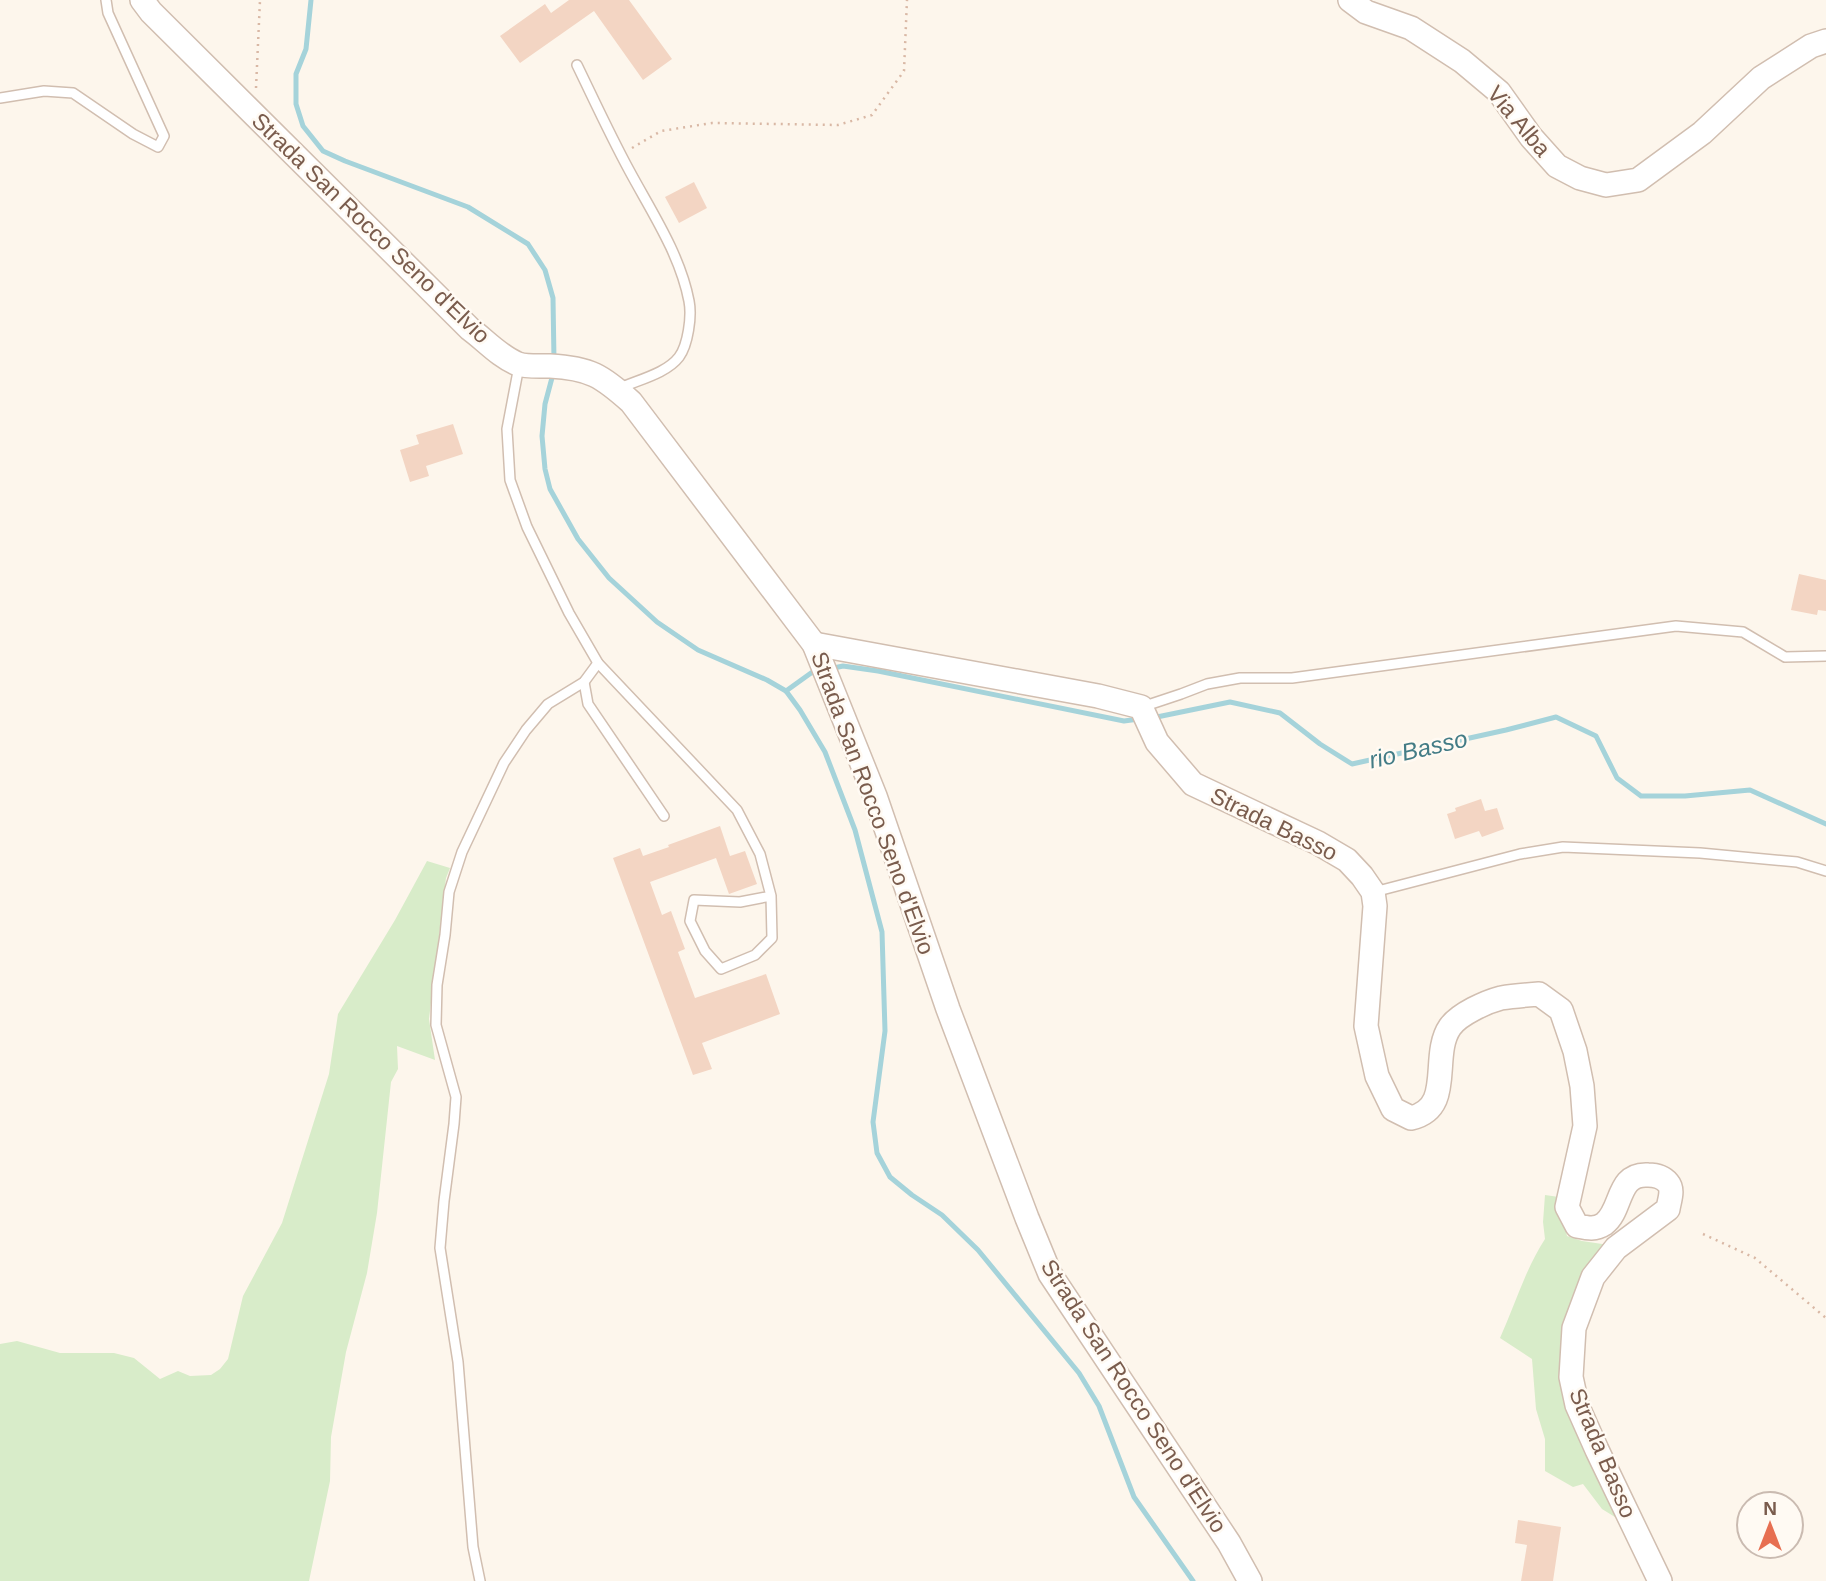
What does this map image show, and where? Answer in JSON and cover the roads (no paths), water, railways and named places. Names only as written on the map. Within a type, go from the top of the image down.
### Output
[{"type":"street","name":"Strada San Rocco Seno d'Elvio","points":[[142,0],[470,329],[503,355],[526,365],[578,368],[590,372],[612,385],[631,402],[821,661],[875,796],[948,1009],[1050,1274],[1229,1543],[1250,1581]]},
{"type":"street","name":"Via Alba","points":[[1350,0],[1366,12],[1411,28],[1462,61],[1499,92],[1557,166],[1580,178],[1606,185],[1639,180],[1702,133],[1761,78],[1811,46],[1826,41]]},
{"type":"street","points":[[821,661],[1098,696],[1144,716]]},
{"type":"street","name":"Strada Basso","points":[[1144,716],[1157,742],[1193,784],[1318,843],[1347,860],[1373,892],[1375,906],[1366,1026],[1377,1076],[1393,1109],[1411,1118],[1423,1116],[1435,1102],[1443,1040],[1451,1025],[1463,1014],[1500,999],[1539,993],[1561,1010],[1575,1051],[1582,1086],[1585,1126],[1567,1207],[1577,1226],[1595,1229],[1606,1223],[1629,1180],[1639,1174],[1656,1175],[1667,1181],[1671,1190],[1668,1209],[1616,1248],[1592,1277],[1574,1328],[1571,1377],[1577,1405],[1660,1581]]},
{"type":"lane","points":[[0,99],[44,91],[73,93],[133,134],[158,147],[163,136],[108,13],[106,0]]},
{"type":"lane","points":[[577,65],[620,154],[671,249],[690,303],[688,333],[679,356],[662,372],[612,385]]},
{"type":"lane","points":[[526,365],[507,429],[510,480],[533,540],[569,613],[598,663],[737,810],[760,854],[771,896],[772,938],[755,955],[721,969],[705,951],[690,921],[694,900],[740,902],[771,896]]},
{"type":"lane","points":[[1144,716],[1181,694],[1207,684],[1240,678],[1292,678],[1676,626],[1743,632],[1785,657],[1826,656]]},
{"type":"lane","points":[[480,1581],[473,1547],[458,1362],[440,1248],[456,1097],[436,1025],[437,985],[449,892],[462,852],[504,763],[548,704],[584,682],[598,663]]},
{"type":"lane","points":[[584,682],[589,704],[664,816]]},
{"type":"lane","points":[[1373,892],[1520,854],[1563,847],[1728,855],[1797,862],[1826,871]]},
{"type":"waterway","points":[[311,0],[306,49],[296,74],[296,104],[303,126],[323,151],[468,207],[528,244],[545,270],[553,298],[554,360]]},
{"type":"waterway","points":[[553,374],[545,404],[542,436],[545,469],[550,489],[578,539],[609,578],[657,622],[698,650],[786,691],[825,752],[855,830],[882,932],[885,1031],[873,1122],[877,1153],[890,1177],[942,1215],[978,1250],[1079,1373],[1099,1406],[1134,1497],[1193,1581]]},
{"type":"waterway","name":"rio Basso","points":[[829,669],[843,666],[878,671],[1124,721],[1139,719]]},
{"type":"waterway","name":"rio Basso","points":[[786,691],[811,673],[819,671]]},
{"type":"waterway","name":"rio Basso","points":[[1152,718],[1230,702],[1280,713],[1320,744],[1352,764],[1556,717],[1596,736],[1617,778],[1641,796],[1685,796],[1750,790],[1826,824]]}]
